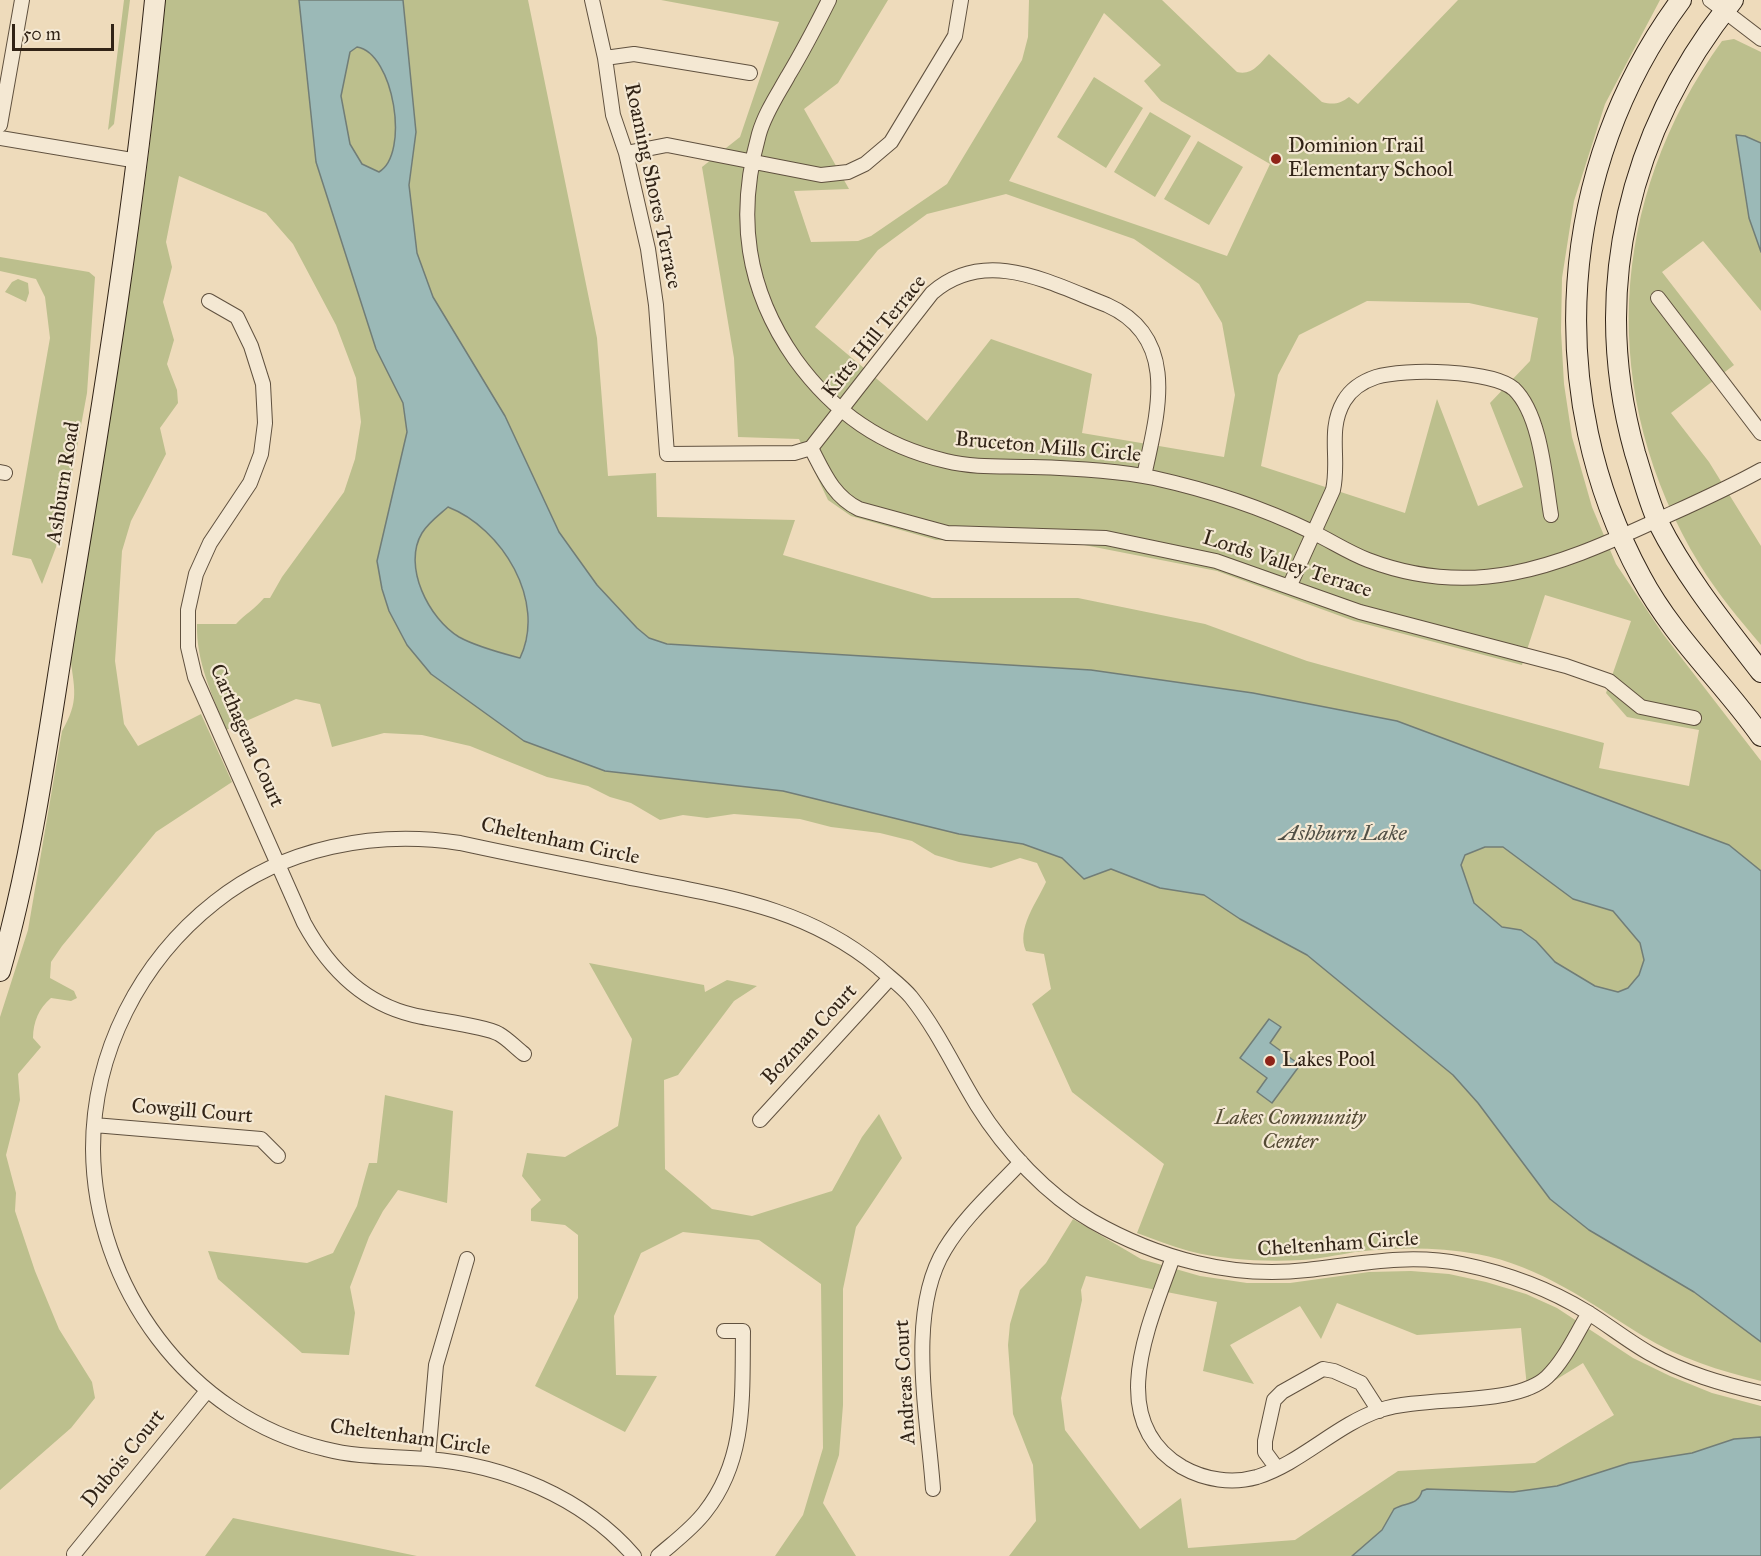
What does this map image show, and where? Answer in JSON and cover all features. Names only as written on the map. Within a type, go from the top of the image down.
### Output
[{"type":"main road","name":"Ashburn Road","points":[[0,970],[25,872],[76,566],[138,161],[156,0]]},
{"type":"main road","points":[[1681,0],[1639,65],[1620,107],[1594,178],[1581,232],[1576,306],[1579,379],[1591,449],[1620,537],[1642,580],[1681,639],[1761,736]]},
{"type":"main road","points":[[1722,4],[1676,83],[1656,124],[1629,208],[1618,266],[1616,335],[1623,405],[1657,520],[1689,575],[1761,672]]},
{"type":"street","points":[[0,125],[22,0]]},
{"type":"street","name":"Roaming Shores Terrace","points":[[592,0],[605,58],[614,115],[626,153],[648,249],[656,305],[668,454],[794,453],[811,448]]},
{"type":"street","name":"Bruceton Mills Circle","points":[[829,0],[760,129],[752,162],[747,244],[755,283],[779,338],[807,376],[842,412],[881,438],[920,454],[951,462],[1144,476],[1238,501],[1314,532],[1344,550],[1372,562],[1406,571],[1466,579],[1491,578],[1545,567],[1620,537],[1727,489],[1761,470]]},
{"type":"street","points":[[626,153],[667,145],[821,175],[848,172],[865,164],[885,148],[955,36],[961,0]]},
{"type":"street","points":[[1722,4],[1761,39]]},
{"type":"street","points":[[605,58],[634,54],[750,73]]},
{"type":"street","points":[[0,138],[138,161]]},
{"type":"street","name":"Kitts Hill Terrace","points":[[811,448],[842,412],[922,304],[944,283],[971,271],[986,269],[1019,271],[1121,311],[1138,327],[1150,346],[1157,364],[1160,389],[1144,476]]},
{"type":"street","points":[[1658,298],[1761,433]]},
{"type":"street","name":"Carthagena Court","points":[[209,301],[237,317],[251,346],[263,384],[265,423],[261,454],[250,483],[238,506],[210,543],[196,574],[188,610],[188,647],[195,677],[315,942],[328,960],[354,986],[382,1004],[403,1012],[498,1032],[524,1054]]},
{"type":"street","points":[[1290,585],[1336,476],[1334,432],[1345,399],[1358,385],[1375,377],[1395,373],[1483,376],[1514,389],[1534,425],[1551,515]]},
{"type":"street","name":"Lords Valley Terrace","points":[[811,448],[832,488],[849,504],[924,528],[959,533],[1072,535],[1107,538],[1216,561],[1290,585],[1360,612],[1566,666],[1609,681],[1641,707],[1694,718]]},
{"type":"street","name":"Cheltenham Circle","points":[[634,1556],[624,1545],[579,1510],[545,1489],[490,1468],[428,1458],[389,1458],[324,1449],[267,1428],[207,1391],[158,1339],[133,1302],[118,1272],[104,1230],[97,1197],[93,1164],[94,1125],[101,1081],[113,1038],[132,998],[150,969],[171,943],[203,912],[239,885],[317,850],[360,841],[416,838],[460,843],[765,906],[827,931],[855,949],[909,994],[978,1107],[1021,1162],[1088,1219],[1122,1237],[1173,1257],[1248,1272],[1302,1271],[1392,1258],[1461,1264],[1525,1281],[1590,1313],[1652,1355],[1717,1383],[1761,1393]]},
{"type":"street","name":"Bozman Court","points":[[760,1119],[890,978]]},
{"type":"street","name":"Cowgill Court","points":[[94,1125],[261,1139],[278,1156]]},
{"type":"street","name":"Andreas Court","points":[[933,1489],[922,1335],[927,1291],[944,1250],[957,1231],[1021,1162]]},
{"type":"street","points":[[1173,1257],[1144,1340],[1138,1376],[1138,1398],[1148,1431],[1161,1449],[1178,1464],[1209,1478],[1243,1480],[1264,1474],[1379,1410],[1409,1402],[1508,1395],[1531,1389],[1556,1366],[1590,1313]]},
{"type":"street","points":[[428,1458],[436,1365],[467,1259]]},
{"type":"street","points":[[658,1556],[705,1513],[719,1493],[737,1448],[741,1424],[742,1331],[724,1331]]},
{"type":"street","points":[[1276,1467],[1265,1452],[1265,1441],[1274,1400],[1292,1386],[1323,1369],[1334,1371],[1361,1383],[1379,1410]]},
{"type":"street","name":"Dubois Court","points":[[74,1554],[207,1391]]},
{"type":"green space","points":[[124,0],[130,0],[114,124],[108,130]]},
{"type":"green space","name":"Lakes Community Center","points":[[165,0],[299,0],[316,162],[376,349],[403,403],[407,432],[377,561],[382,589],[605,771],[783,791],[959,834],[1023,844],[1062,858],[1084,879],[1111,869],[1160,888],[1204,895],[1240,919],[1307,955],[1453,1075],[1478,1103],[1550,1199],[1589,1230],[1694,1292],[1761,1342],[1761,1381],[1715,1368],[1671,1351],[1544,1277],[1522,1267],[1477,1254],[1432,1249],[1386,1249],[1302,1260],[1245,1260],[1189,1251],[1137,1233],[1164,1164],[1072,1092],[1032,1004],[1051,989],[1044,954],[1026,951],[1024,943],[1029,916],[1046,882],[1037,863],[1020,858],[991,868],[935,855],[912,841],[880,833],[831,827],[800,819],[734,814],[707,818],[683,815],[660,820],[631,803],[610,797],[588,786],[547,777],[470,746],[422,735],[384,733],[332,747],[320,704],[296,699],[226,730],[202,665],[197,624],[236,624],[264,598],[270,598],[282,577],[344,492],[355,459],[361,422],[356,378],[336,325],[293,244],[266,213],[179,176],[166,242],[172,267],[163,302],[174,340],[167,364],[177,390],[178,403],[160,428],[166,454],[131,521],[122,551],[115,661],[124,724],[138,746],[201,714],[232,782],[156,832],[51,962],[50,978],[74,991],[77,998],[71,1001],[51,998],[43,1006],[38,1016],[33,1038],[41,1047],[18,1074],[20,1100],[6,1155],[16,1193],[15,1211],[35,1271],[59,1329],[92,1382],[95,1398],[71,1428],[0,1490],[0,1017],[28,930],[62,731],[73,702],[74,686],[70,655],[136,247]]},
{"type":"green space","points":[[403,0],[528,0],[597,338],[608,476],[656,473],[657,517],[795,520],[783,555],[932,598],[1078,598],[1205,624],[1307,661],[1604,743],[1599,768],[1689,786],[1699,730],[1627,717],[1606,693],[1631,621],[1545,595],[1522,665],[1354,621],[1217,571],[1079,544],[936,540],[851,516],[828,500],[799,439],[738,437],[734,358],[702,167],[740,137],[779,22],[661,0],[888,0],[838,83],[804,109],[849,189],[794,191],[811,242],[858,241],[871,236],[947,184],[1022,60],[1028,37],[1029,0],[1162,0],[1237,72],[1251,70],[1269,54],[1322,102],[1336,103],[1349,97],[1358,104],[1458,0],[1660,0],[1605,104],[1574,201],[1562,278],[1561,331],[1564,384],[1572,437],[1592,507],[1616,564],[1663,634],[1761,761],[1761,871],[1729,845],[1397,721],[1253,693],[1091,670],[667,644],[649,638],[597,586],[559,532],[505,416],[433,297],[417,253],[409,185],[416,132]],"holes":[[[1104,13],[1161,65],[1144,81],[1161,101],[1270,164],[1227,256],[1009,181]],[[1006,194],[1134,239],[1199,284],[1222,323],[1235,395],[1224,457],[1082,433],[1092,374],[991,339],[927,421],[815,327],[878,250],[927,214]],[[1367,301],[1469,303],[1538,318],[1530,361],[1490,403],[1523,487],[1478,506],[1437,399],[1405,513],[1261,466],[1278,375],[1299,335]]]},
{"type":"green space","points":[[1734,39],[1761,52],[1761,143],[1745,136],[1749,218],[1761,252],[1761,311],[1703,241],[1662,272],[1734,365],[1671,413],[1709,462],[1761,546],[1761,645],[1707,576],[1667,500],[1644,434],[1631,367],[1629,299],[1637,232],[1656,166],[1684,102],[1722,41]]},
{"type":"green space","points":[[357,47],[370,54],[380,67],[394,105],[394,146],[388,162],[379,172],[362,164],[350,144],[341,96],[350,52]]},
{"type":"green space","points":[[1094,77],[1143,108],[1106,168],[1057,137]]},
{"type":"green space","points":[[1150,112],[1191,136],[1155,197],[1114,172]]},
{"type":"green space","points":[[1198,141],[1243,167],[1209,225],[1164,199]]},
{"type":"green space","points":[[0,257],[89,272],[95,277],[87,393],[61,534],[42,584],[31,559],[12,555],[50,338],[45,297],[36,279],[0,271]]},
{"type":"green space","points":[[18,279],[28,283],[29,293],[26,302],[5,292],[12,282]]},
{"type":"green space","points":[[448,507],[468,517],[486,532],[502,549],[514,569],[523,591],[527,613],[527,636],[520,658],[459,637],[438,618],[422,591],[415,561],[417,546],[424,529]]},
{"type":"green space","points":[[1485,847],[1503,847],[1573,899],[1613,911],[1640,943],[1644,961],[1639,975],[1628,988],[1618,992],[1595,986],[1555,962],[1536,941],[1521,930],[1502,927],[1474,903],[1461,865],[1465,855]]},
{"type":"green space","points":[[589,963],[704,985],[705,992],[727,980],[757,986],[734,1001],[678,1075],[664,1080],[665,1169],[712,1209],[752,1216],[832,1191],[862,1137],[879,1114],[902,1158],[856,1227],[843,1289],[843,1405],[839,1455],[823,1503],[856,1556],[775,1556],[803,1515],[823,1448],[821,1284],[759,1240],[683,1232],[641,1253],[614,1316],[616,1375],[657,1376],[625,1432],[535,1386],[578,1298],[578,1235],[565,1225],[531,1221],[531,1209],[541,1200],[522,1176],[527,1153],[565,1157],[618,1126],[632,1039]]},
{"type":"green space","points":[[385,1095],[453,1111],[447,1203],[398,1190],[369,1237],[350,1287],[355,1313],[349,1355],[302,1353],[218,1279],[208,1251],[307,1263],[333,1253],[357,1206],[369,1163],[377,1163]]},
{"type":"green space","points":[[1073,1219],[1141,1259],[1200,1276],[1247,1283],[1290,1283],[1369,1272],[1411,1271],[1449,1274],[1486,1282],[1526,1294],[1557,1308],[1633,1358],[1670,1376],[1712,1393],[1761,1406],[1761,1437],[1734,1439],[1692,1453],[1629,1463],[1557,1486],[1513,1492],[1427,1489],[1422,1491],[1414,1501],[1394,1509],[1382,1530],[1352,1556],[1009,1556],[1036,1521],[1033,1465],[1013,1414],[1008,1345],[1010,1324],[1020,1290],[1046,1263]],"holes":[[[1086,1276],[1217,1302],[1203,1371],[1254,1384],[1230,1345],[1300,1306],[1321,1339],[1337,1303],[1417,1335],[1521,1328],[1528,1397],[1583,1363],[1614,1415],[1535,1463],[1398,1471],[1295,1540],[1188,1548],[1181,1498],[1140,1529],[1065,1430],[1061,1398],[1082,1300],[1081,1290]]]},
{"type":"green space","points":[[233,1518],[417,1556],[205,1556]]},
{"type":"water","name":"Ashburn Lake","points":[[299,0],[403,0],[416,132],[409,185],[417,253],[433,297],[505,416],[559,532],[597,585],[649,638],[667,644],[1091,670],[1253,693],[1397,721],[1729,845],[1761,871],[1761,1342],[1694,1292],[1589,1230],[1550,1199],[1478,1103],[1453,1075],[1307,955],[1240,919],[1204,895],[1160,888],[1111,869],[1084,879],[1062,858],[1023,844],[959,834],[783,791],[605,771],[524,741],[431,674],[407,645],[389,611],[377,561],[407,432],[403,403],[376,349],[316,162]],"holes":[[[357,47],[370,53],[380,67],[394,105],[394,146],[388,162],[379,172],[362,164],[350,144],[341,96],[350,52]],[[448,507],[468,517],[486,531],[502,549],[523,591],[528,613],[527,636],[520,658],[481,647],[459,637],[448,629],[429,605],[417,576],[415,561],[417,546],[424,529]],[[1485,847],[1503,847],[1573,899],[1613,911],[1640,943],[1644,960],[1639,975],[1628,988],[1618,992],[1595,986],[1555,962],[1536,941],[1521,930],[1502,927],[1474,903],[1461,865],[1465,855]]]},
{"type":"water","points":[[1736,135],[1761,143],[1761,252],[1749,218]]},
{"type":"water","name":"Lakes Pool","points":[[1269,1019],[1281,1027],[1270,1043],[1300,1065],[1272,1103],[1257,1092],[1267,1078],[1240,1058]]},
{"type":"water","points":[[1761,1437],[1761,1556],[1352,1556],[1382,1530],[1394,1509],[1414,1501],[1422,1491],[1427,1489],[1513,1492],[1557,1486],[1629,1463],[1692,1453],[1734,1439]]},
{"type":"place","name":"Dominion Trail Elementary School","points":[[1276,159]]},
{"type":"place","name":"Lakes Pool","points":[[1270,1061]]}]
